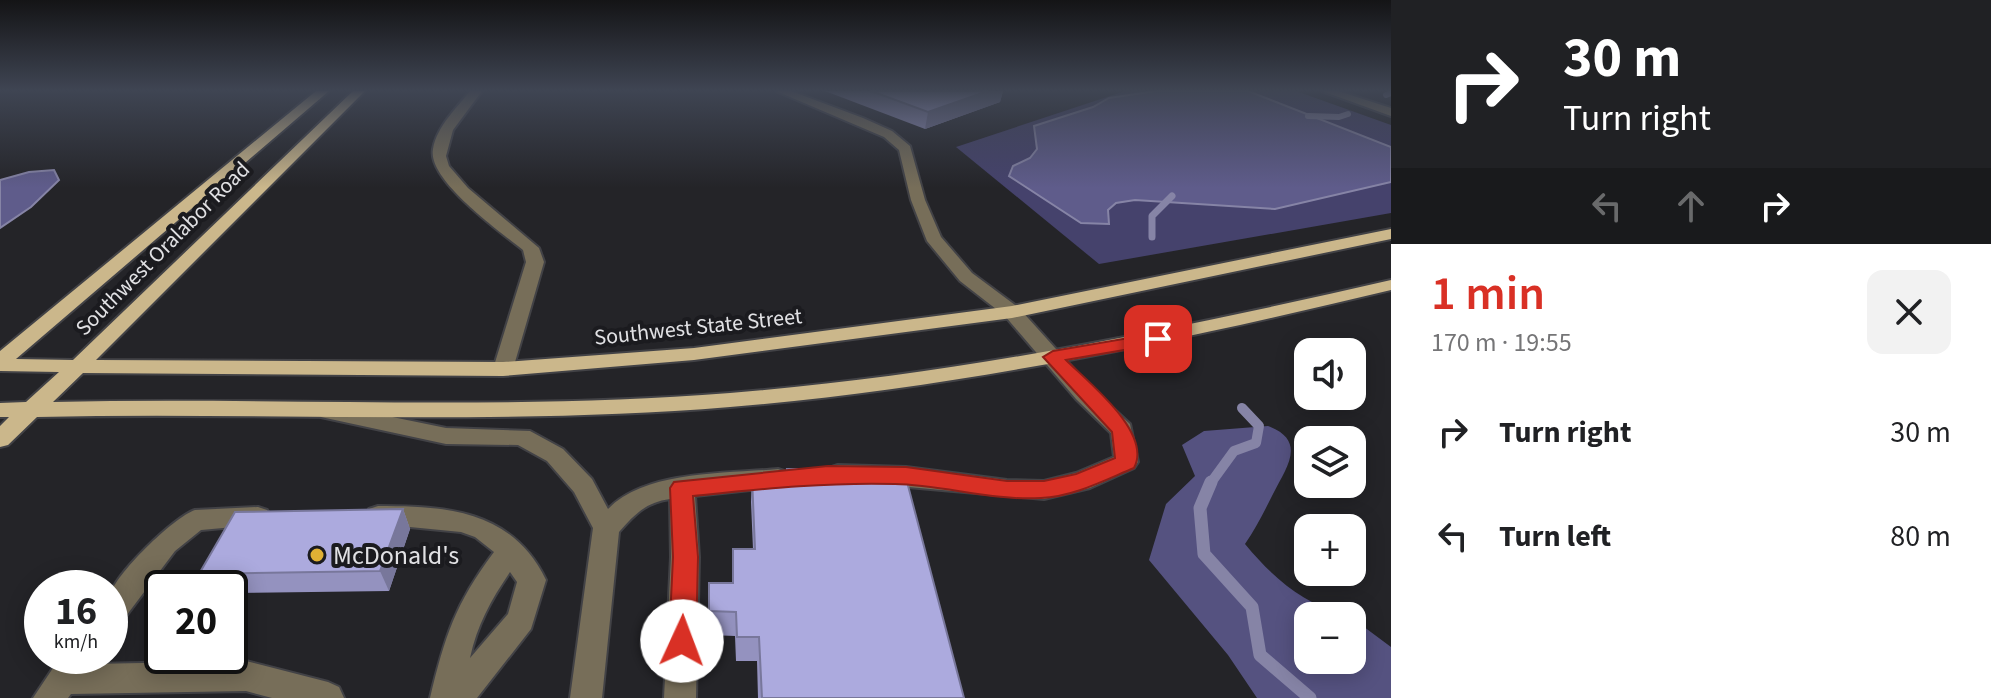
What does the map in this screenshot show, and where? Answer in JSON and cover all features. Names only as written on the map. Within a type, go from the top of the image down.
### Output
[{"type":"main road","name":"Southwest Oralabor Road","points":[[0,364],[284,124]]},
{"type":"main road","name":"Southwest Oralabor Road","points":[[0,439],[326,124]]},
{"type":"main road","name":"Southwest State Street","points":[[0,364],[322,370],[503,369],[762,347],[1012,312],[1391,234]]},
{"type":"main road","points":[[0,410],[329,412],[633,407],[695,402],[928,377],[1053,357],[1158,339],[1391,285]]},
{"type":"street","points":[[453,124],[442,139],[438,157],[447,176],[531,248],[535,262],[503,369]]},
{"type":"street","points":[[606,528],[628,505],[650,492],[807,476],[906,476],[1007,489],[1044,490],[1081,481],[1126,462],[1122,430],[1012,312],[966,277],[933,238],[918,200],[905,149],[888,134],[865,124]]},
{"type":"street","points":[[329,412],[446,436],[522,437],[555,455],[583,486],[606,528],[586,698]]},
{"type":"street","points":[[680,698],[685,557],[682,488]]},
{"type":"street","points":[[358,517],[413,516],[483,529],[510,551],[532,580],[521,620],[457,698]]},
{"type":"street","points":[[128,592],[166,543],[195,520],[285,517]]},
{"type":"street","points":[[446,698],[460,635],[480,592],[510,551]]},
{"type":"street","points":[[63,678],[246,676],[328,698]]},
{"type":"shaded area","points":[[1027,124],[1387,124],[1391,125],[1391,213],[1099,264],[956,147]]},
{"type":"shaded area","points":[[1331,124],[1391,147],[1391,182],[1275,209],[1135,200],[1116,203],[1108,210],[1109,224],[1081,223],[1009,176],[1013,166],[1030,158],[1037,149],[1034,126]]},
{"type":"shaded area","points":[[54,170],[59,180],[31,207],[0,228],[0,180],[29,172]]},
{"type":"shaded area","points":[[1268,426],[1280,432],[1291,447],[1288,465],[1245,544],[1290,588],[1312,602],[1294,602],[1294,674],[1366,674],[1366,628],[1391,647],[1391,698],[1257,698],[1228,655],[1149,560],[1166,504],[1195,476],[1182,445],[1204,431]]},
{"type":"building","points":[[787,469],[861,469],[862,478],[906,478],[964,698],[762,698],[759,637],[737,637],[736,612],[709,611],[709,583],[733,583],[733,549],[755,549],[752,477],[788,477]]},
{"type":"building","name":"McDonald's","points":[[403,509],[380,571],[248,573],[248,570],[201,570],[235,512]]},
{"type":"waterway","points":[[1152,237],[1152,216],[1172,196]]},
{"type":"waterway","points":[[1210,483],[1234,451],[1256,443],[1259,426],[1242,408]]},
{"type":"waterway","points":[[1210,483],[1200,508],[1204,554],[1252,607],[1260,655],[1310,698]]},
{"type":"place","name":"McDonald's","points":[[317,555]]},
{"type":"route","points":[[682,641],[685,557],[682,488],[828,474],[906,476],[1007,489],[1044,490],[1081,481],[1126,462],[1122,430],[1084,394],[1053,357],[1158,339]]}]
